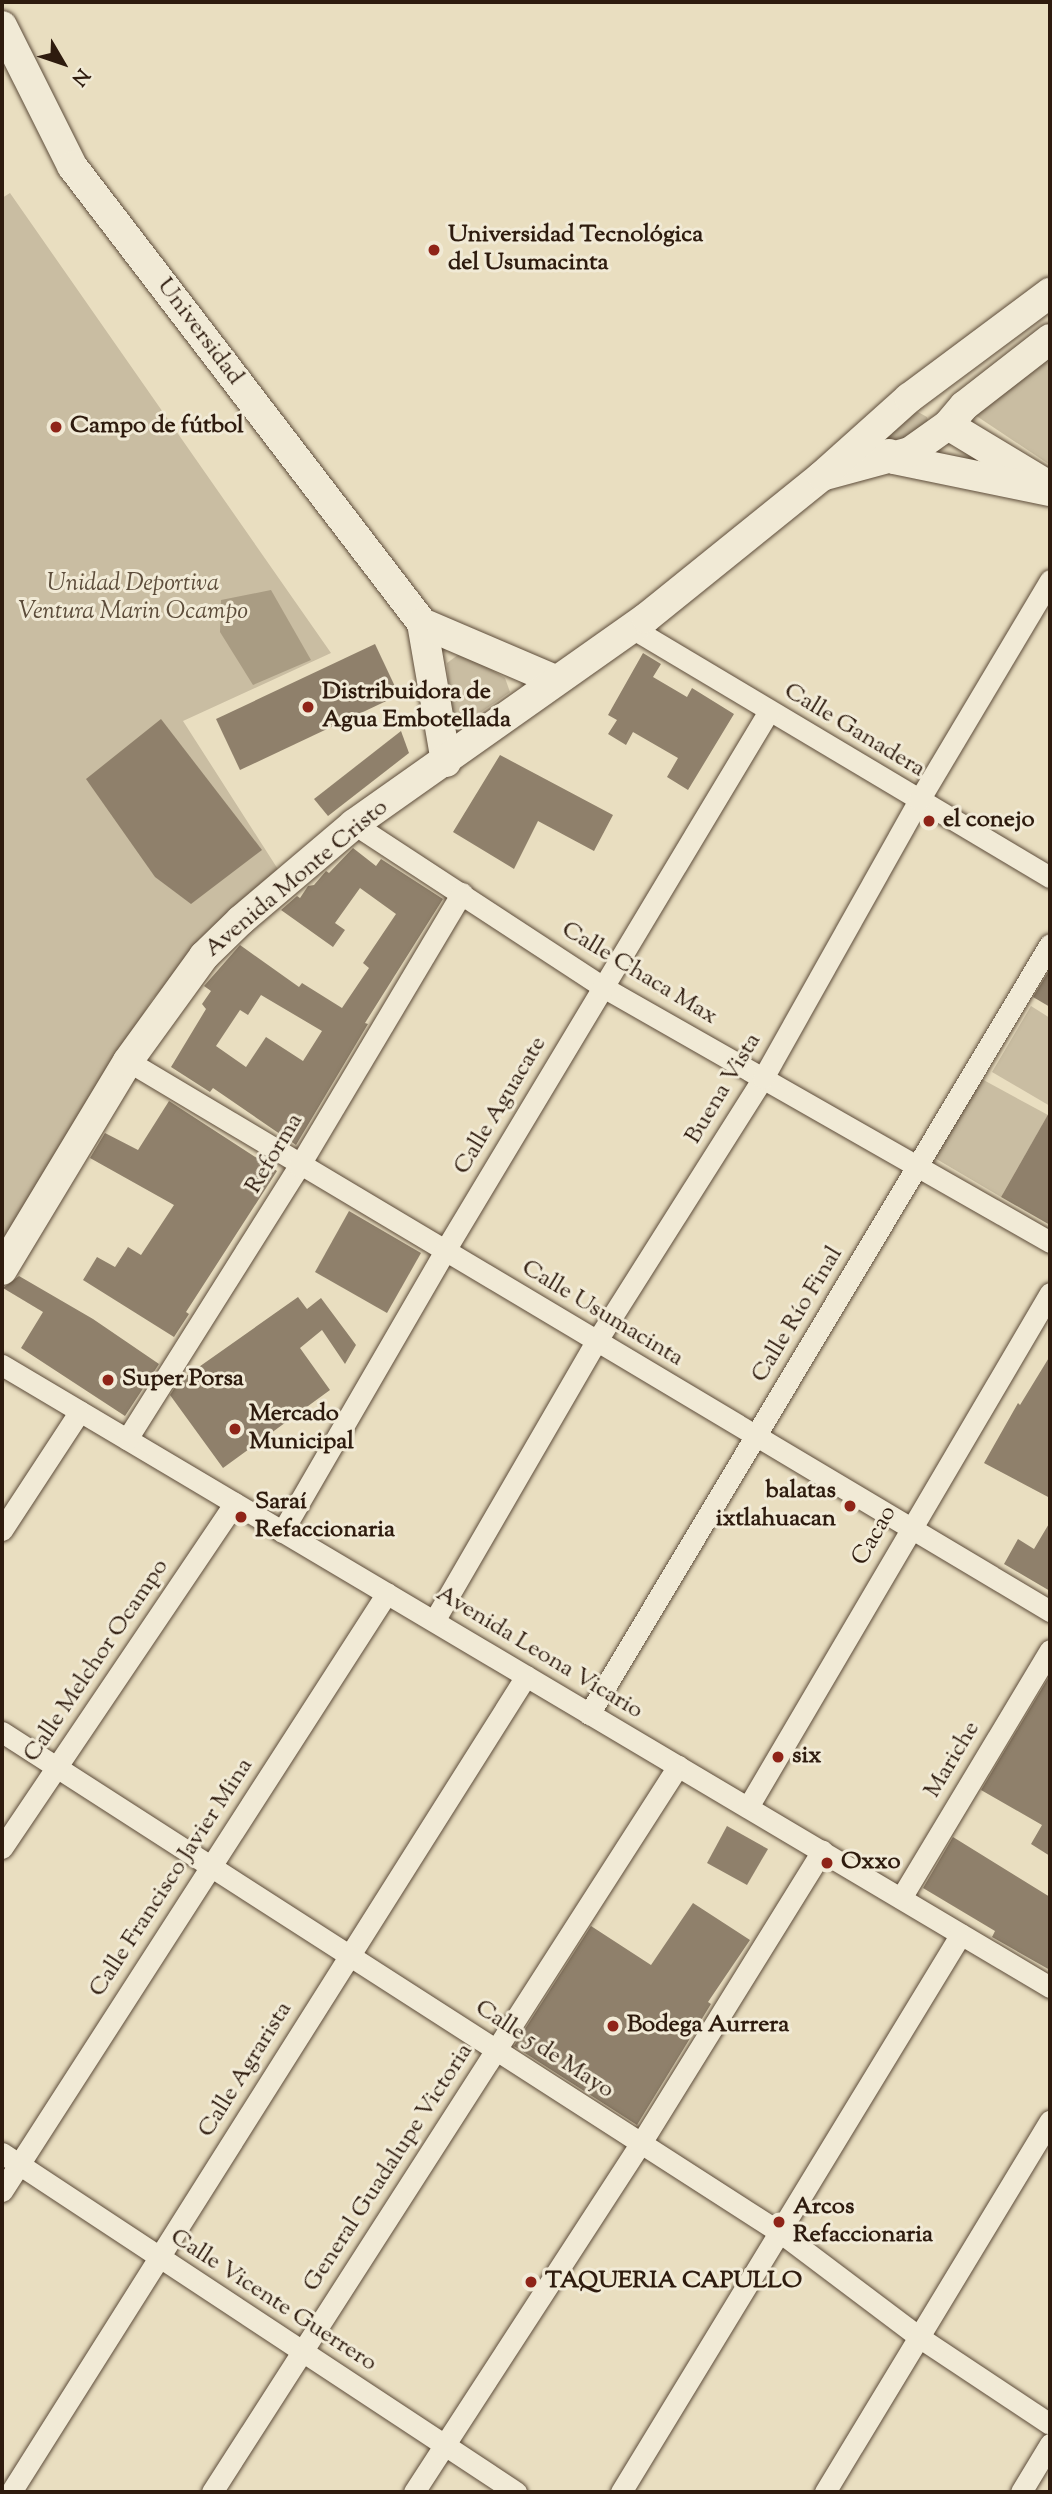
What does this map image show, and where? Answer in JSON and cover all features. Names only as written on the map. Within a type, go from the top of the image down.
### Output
[{"type":"main road","name":"Universidad","points":[[2,26],[72,166],[422,623]]},
{"type":"main road","name":"Avenida Monte Cristo","points":[[2,1270],[128,1061],[204,956],[354,824],[446,762],[555,680],[632,628],[822,476],[909,398],[1050,293]]},
{"type":"main road","points":[[822,476],[894,459],[911,452],[948,425],[964,406],[1050,338]]},
{"type":"main road","points":[[909,398],[934,401],[942,406],[948,425],[1050,489]]},
{"type":"main road","points":[[875,430],[881,447],[894,459],[1050,489]]},
{"type":"main road","points":[[422,623],[555,680]]},
{"type":"main road","points":[[422,623],[446,762]]},
{"type":"street","name":"Buena Vista","points":[[434,1621],[596,1342],[763,1078],[919,800],[1050,580]]},
{"type":"street","name":"Calle Ganadera","points":[[632,628],[1050,877]]},
{"type":"street","name":"Calle Aguacate","points":[[282,1532],[444,1252],[769,711]]},
{"type":"street","name":"Calle Chaca Max","points":[[354,824],[462,892],[603,987],[1050,1242]]},
{"type":"street","name":"Reforma","points":[[127,1439],[299,1166],[462,892]]},
{"type":"street","name":"Calle Río Final","points":[[589,1714],[1050,944]]},
{"type":"street","name":"Calle Usumacinta","points":[[128,1061],[299,1166],[1050,1611]]},
{"type":"street","name":"Cacao","points":[[748,1807],[1050,1293]]},
{"type":"street","name":"Avenida Leona Vicario","points":[[2,1365],[1050,1987]]},
{"type":"street","points":[[2,1530],[80,1412]]},
{"type":"street","name":"Calle Melchor Ocampo","points":[[2,1849],[235,1503]]},
{"type":"street","name":"Calle Francisco Javier Mina","points":[[2,2191],[10,2159],[210,1866],[387,1593]]},
{"type":"street","name":"Mariche","points":[[901,1898],[1050,1650]]},
{"type":"street","name":"Calle Agrarista","points":[[11,2492],[526,1676]]},
{"type":"street","name":"Calle 5 de Mayo","points":[[2,1732],[781,2233],[919,2337],[1050,2424]]},
{"type":"street","name":"General Guadalupe Victoria","points":[[212,2492],[678,1766]]},
{"type":"street","points":[[414,2492],[641,2143],[822,1851]]},
{"type":"street","points":[[621,2492],[961,1934]]},
{"type":"street","points":[[825,2492],[1050,2121]]},
{"type":"street","name":"Calle Vicente Guerrero","points":[[10,2159],[516,2492]]},
{"type":"street","points":[[1021,2492],[1050,2444]]},
{"type":"green space","name":"Unidad Deportiva Ventura Marin Ocampo","points":[[10,193],[331,653],[183,721],[281,874],[153,998],[2,1245],[2,198]]},
{"type":"green space","points":[[1050,347],[1050,465],[969,411]]},
{"type":"green space","points":[[918,412],[927,417],[929,424],[914,442],[881,445],[885,430],[897,420]]},
{"type":"green space","points":[[462,652],[505,678],[510,692],[467,722],[451,715],[447,663]]},
{"type":"green space","points":[[1031,1006],[1050,1018],[1050,1106],[992,1072]]},
{"type":"green space","points":[[978,1077],[1048,1115],[1001,1197],[933,1157]]},
{"type":"shaded area","points":[[271,590],[311,660],[253,685],[220,632],[221,600]]},
{"type":"building","name":"Distribuidora de Agua Embotellada","points":[[375,644],[399,695],[240,770],[216,719]]},
{"type":"building","points":[[643,653],[661,664],[653,677],[687,697],[692,688],[734,714],[688,790],[667,777],[678,758],[633,732],[626,745],[608,734],[617,720],[608,715]]},
{"type":"building","points":[[161,719],[262,850],[191,904],[155,877],[86,779]]},
{"type":"building","points":[[401,731],[409,753],[328,816],[314,799]]},
{"type":"building","points":[[500,755],[613,815],[594,851],[538,821],[514,869],[453,832]]},
{"type":"building","points":[[353,848],[376,866],[381,859],[443,899],[365,1023],[368,1024],[296,1145],[213,1088],[210,1092],[171,1067],[206,1009],[202,1004],[211,991],[204,986],[240,945],[299,987],[302,983],[342,1008],[369,968],[363,963],[396,914],[360,888],[335,923],[345,930],[333,947],[281,910],[297,896],[300,898],[308,886],[314,885],[326,871],[329,873]],"holes":[[[261,995],[322,1031],[303,1061],[266,1037],[246,1067],[216,1046],[240,1010],[248,1015]]]},
{"type":"building","points":[[1050,969],[1050,1007],[1033,997]]},
{"type":"building","points":[[169,1101],[277,1171],[186,1312],[189,1314],[174,1337],[83,1280],[97,1257],[115,1267],[128,1247],[141,1255],[174,1205],[90,1158],[105,1133],[138,1150]]},
{"type":"building","points":[[1050,1111],[1050,1225],[1001,1197]]},
{"type":"building","points":[[349,1211],[421,1253],[387,1313],[315,1272]]},
{"type":"building","points":[[19,1276],[93,1319],[159,1364],[125,1416],[21,1348],[43,1312],[3,1288]]},
{"type":"building","name":"Mercado Municipal","points":[[298,1297],[307,1309],[321,1298],[356,1345],[345,1364],[322,1330],[300,1348],[330,1390],[223,1468],[170,1395],[179,1381]]},
{"type":"building","points":[[1050,1356],[1050,1498],[984,1463],[1018,1403],[1020,1405]]},
{"type":"building","points":[[1050,1522],[1050,1591],[1004,1564],[1018,1539],[1034,1549]]},
{"type":"building","points":[[1050,1675],[1050,1856],[1031,1844],[1042,1825],[981,1790]]},
{"type":"building","points":[[727,1826],[768,1849],[747,1885],[707,1863]]},
{"type":"building","points":[[953,1837],[1050,1897],[1050,1970],[992,1937],[995,1931],[923,1888]]},
{"type":"building","name":"Bodega Aurrera","points":[[693,1903],[750,1940],[708,2002],[711,2004],[637,2125],[514,2046],[591,1926],[651,1965]]},
{"type":"place","name":"Universidad Tecnológica del Usumacinta","points":[[434,250]]},
{"type":"place","name":"Campo de fútbol","points":[[56,427]]},
{"type":"place","name":"Distribuidora de Agua Embotellada","points":[[308,707]]},
{"type":"place","name":"el conejo","points":[[929,821]]},
{"type":"place","name":"Super Porsa","points":[[108,1380]]},
{"type":"place","name":"Mercado Municipal","points":[[235,1429]]},
{"type":"place","name":"balatas ixtlahuacan","points":[[850,1506]]},
{"type":"place","name":"Saraí Refaccionaria","points":[[241,1517]]},
{"type":"place","name":"six","points":[[778,1757]]},
{"type":"place","name":"Oxxo","points":[[827,1863]]},
{"type":"place","name":"Bodega Aurrera","points":[[613,2026]]},
{"type":"place","name":"Arcos Refaccionaria","points":[[779,2222]]},
{"type":"place","name":"TAQUERIA CAPULLO","points":[[531,2282]]}]
